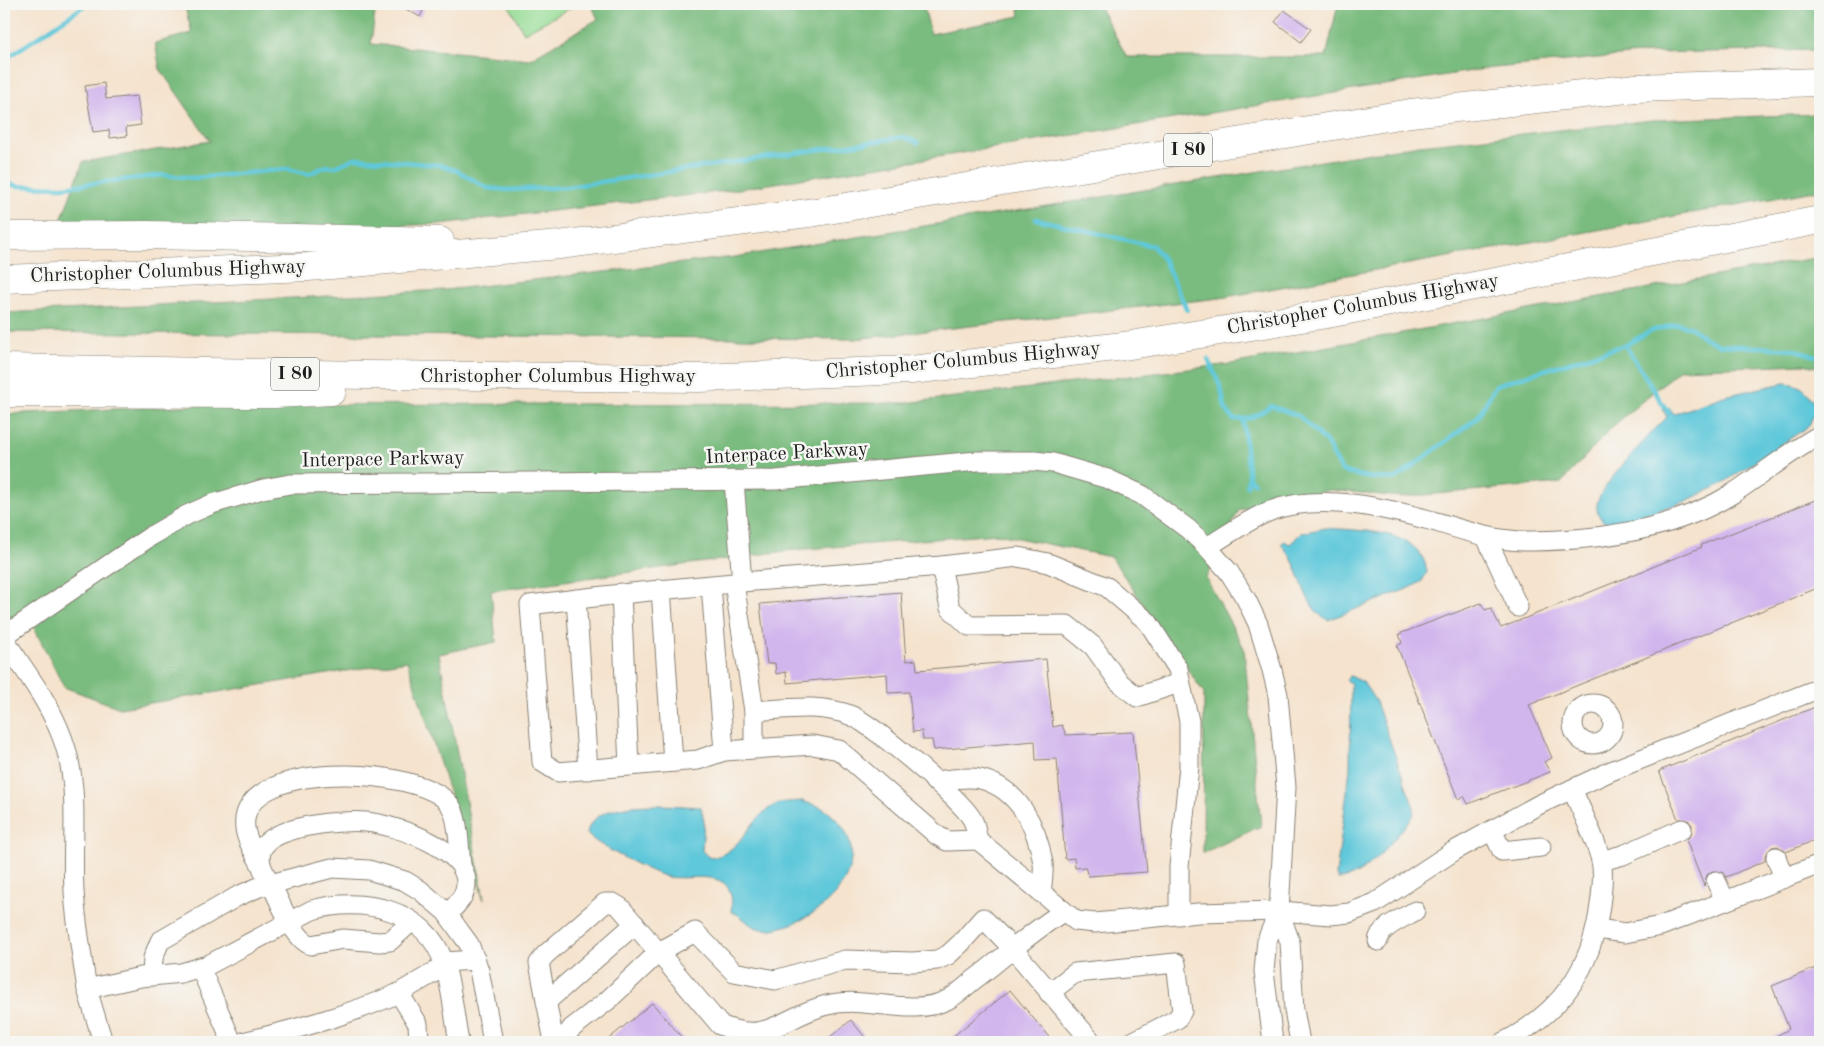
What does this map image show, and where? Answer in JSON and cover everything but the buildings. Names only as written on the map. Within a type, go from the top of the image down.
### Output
[{"type":"highway","name":"Christopher Columbus Highway","points":[[4,278],[308,267],[559,245],[816,212],[1411,113],[1636,88],[1820,82]]},
{"type":"highway","name":"Christopher Columbus Highway","points":[[4,368],[366,375],[699,378],[911,370],[1124,346],[1383,304],[1820,220]]},
{"type":"highway","points":[[4,236],[338,237],[559,245]]},
{"type":"highway","points":[[4,393],[275,394],[586,376]]},
{"type":"street","points":[[1207,547],[1251,520],[1274,510],[1298,505],[1336,503],[1402,513],[1486,537],[1530,542],[1603,536],[1642,529],[1682,516],[1732,495],[1820,435]]},
{"type":"street","name":"Interpace Parkway","points":[[4,638],[151,536],[212,504],[263,489],[314,482],[776,480],[976,461],[1044,462],[1125,485],[1142,495],[1207,547],[1229,572],[1250,607],[1267,652],[1278,695],[1286,787],[1279,910],[1267,940],[1264,970],[1273,1042]]},
{"type":"street","points":[[734,481],[738,582],[754,711],[754,748]]},
{"type":"street","points":[[1486,537],[1518,607]]},
{"type":"street","points":[[978,840],[947,841],[938,836],[839,750],[812,745],[724,751],[698,760],[558,772],[542,762],[530,605],[621,593],[942,566],[1018,557],[1048,563],[1107,587],[1148,622],[1178,669],[1190,721],[1189,766],[1179,867],[1179,914]]},
{"type":"street","points":[[942,566],[950,608],[969,626],[1067,625],[1093,646],[1118,681],[1137,697],[1176,684],[1181,685]]},
{"type":"street","points":[[711,585],[724,751]]},
{"type":"street","points":[[661,590],[673,762]]},
{"type":"street","points":[[621,593],[629,766]]},
{"type":"street","points":[[576,599],[588,770]]},
{"type":"street","points":[[4,638],[52,714],[63,738],[71,774],[74,810],[74,890],[78,934],[87,989],[103,1042]]},
{"type":"street","points":[[754,711],[817,708],[852,716],[892,743],[934,781],[973,820],[978,840],[1062,912],[1076,920],[1095,923],[1179,914],[1279,910],[1331,915],[1357,910],[1375,903],[1454,851],[1572,789],[1611,771],[1820,688]]},
{"type":"street","points":[[1600,743],[1611,771]]},
{"type":"street","points":[[411,922],[390,941],[343,939],[311,945],[301,940],[260,863],[244,828],[246,815],[252,802],[272,787],[293,780],[332,775],[366,776],[410,784],[442,797],[450,805],[454,814],[461,864],[466,881],[465,890],[448,914]]},
{"type":"street","points":[[934,781],[979,779],[997,786],[1023,806],[1034,831],[1043,864],[1042,893]]},
{"type":"street","points":[[1504,1042],[1522,1033],[1560,999],[1578,976],[1593,943],[1597,929],[1602,878],[1601,861],[1572,789]]},
{"type":"street","points":[[260,863],[264,845],[271,839],[314,825],[338,822],[367,822],[398,830],[448,852],[461,864]]},
{"type":"street","points":[[1601,861],[1623,855],[1682,829]]},
{"type":"street","points":[[1492,830],[1502,850],[1541,847]]},
{"type":"street","points":[[1776,857],[1784,878]]},
{"type":"street","points":[[1597,929],[1624,934],[1661,926],[1820,864]]},
{"type":"street","points":[[152,976],[153,958],[160,941],[238,896],[271,884],[332,868],[369,870],[405,881],[432,898],[448,914],[469,944],[476,960],[493,1042]]},
{"type":"street","points":[[1716,881],[1725,901]]},
{"type":"street","points":[[87,989],[152,976],[182,973],[200,967],[312,910],[331,904],[355,903],[400,913],[422,930],[444,962],[459,1042]]},
{"type":"street","points":[[554,1042],[539,963],[545,954],[605,903],[613,903],[620,907],[720,1025],[732,1034],[748,1041],[762,1041],[802,1016],[827,1005],[863,1002],[919,1008],[949,999],[1062,912]]},
{"type":"street","name":"Interpace Parkway","points":[[1279,910],[1290,942],[1294,1010],[1300,1042]]},
{"type":"street","points":[[1378,941],[1378,935],[1383,930],[1416,911]]},
{"type":"street","points":[[561,1042],[572,1028],[606,1001],[660,952],[695,932],[734,972],[775,980],[845,960],[913,962],[936,960],[954,949],[984,918],[1014,950],[1092,1042]]},
{"type":"street","points":[[546,1002],[635,924]]},
{"type":"street","points":[[200,967],[234,1042],[312,1034],[399,993],[435,972],[444,962],[476,960]]},
{"type":"street","points":[[1049,992],[1075,973],[1176,963],[1182,1011],[1177,1019],[1132,1042]]},
{"type":"street","points":[[399,993],[418,1024],[419,1042]]},
{"type":"green space","points":[[184,4],[376,4],[371,44],[530,59],[598,19],[591,4],[923,4],[931,34],[1020,16],[1018,4],[1098,4],[1127,57],[1326,57],[1338,4],[1820,4],[1820,50],[1649,53],[1484,69],[726,191],[439,224],[54,239],[83,162],[210,141],[160,69],[155,43],[192,33]]},
{"type":"green space","points":[[508,4],[578,4],[524,33]]},
{"type":"green space","points":[[1820,114],[1820,190],[1220,298],[855,339],[4,332],[4,313],[445,290],[735,257],[1420,145],[1653,120]]},
{"type":"green space","points":[[1820,257],[1820,368],[1804,364],[1680,369],[1612,427],[1561,483],[1401,497],[1330,490],[1239,510],[1206,578],[1244,648],[1261,826],[1203,853],[1204,693],[1111,557],[998,534],[793,550],[491,591],[496,642],[439,654],[484,900],[407,661],[120,708],[64,687],[29,618],[4,632],[4,414],[202,405],[905,403],[1231,364]]},
{"type":"water","points":[[1784,383],[1804,389],[1813,401],[1816,407],[1809,426],[1720,485],[1686,501],[1644,515],[1607,524],[1600,518],[1597,504],[1600,496],[1627,460],[1667,417],[1663,410],[1669,407],[1674,414],[1724,396]]},
{"type":"water","points":[[1325,528],[1371,532],[1401,540],[1414,547],[1423,558],[1427,572],[1422,581],[1412,587],[1328,620],[1319,614],[1312,605],[1294,563],[1281,545],[1284,541],[1290,544],[1301,533]]},
{"type":"water","points":[[1350,676],[1363,682],[1376,702],[1414,808],[1413,816],[1380,855],[1359,872],[1338,879],[1336,875],[1350,769],[1351,684],[1346,680]]},
{"type":"water","points":[[802,801],[824,809],[842,826],[850,845],[850,864],[843,882],[830,899],[813,913],[793,923],[772,929],[752,926],[740,916],[731,912],[731,897],[728,887],[721,881],[712,878],[678,878],[661,875],[612,851],[587,834],[592,822],[603,814],[618,808],[654,805],[701,807],[704,821],[702,851],[710,858],[730,850],[758,818],[775,805],[785,802]]},
{"type":"waterway","points":[[4,60],[87,4]]},
{"type":"waterway","points":[[4,183],[18,186],[63,187],[163,175],[195,178],[288,169],[308,174],[327,166],[335,167],[355,158],[439,165],[458,171],[487,188],[507,190],[567,187],[904,137],[918,143]]},
{"type":"waterway","points":[[1036,219],[1153,246],[1164,260],[1187,310]]},
{"type":"waterway","points":[[1208,359],[1221,388],[1225,408],[1233,419],[1253,417],[1271,406],[1299,416],[1326,442],[1342,471],[1382,479],[1397,478],[1477,418],[1496,385],[1625,345],[1651,331],[1678,324],[1692,328],[1703,337],[1719,345],[1792,349],[1820,357]]},
{"type":"waterway","points":[[1625,345],[1666,409]]},
{"type":"waterway","points":[[1243,420],[1249,478],[1254,483]]},
{"type":"waterway","points":[[1247,486],[1249,478]]}]
